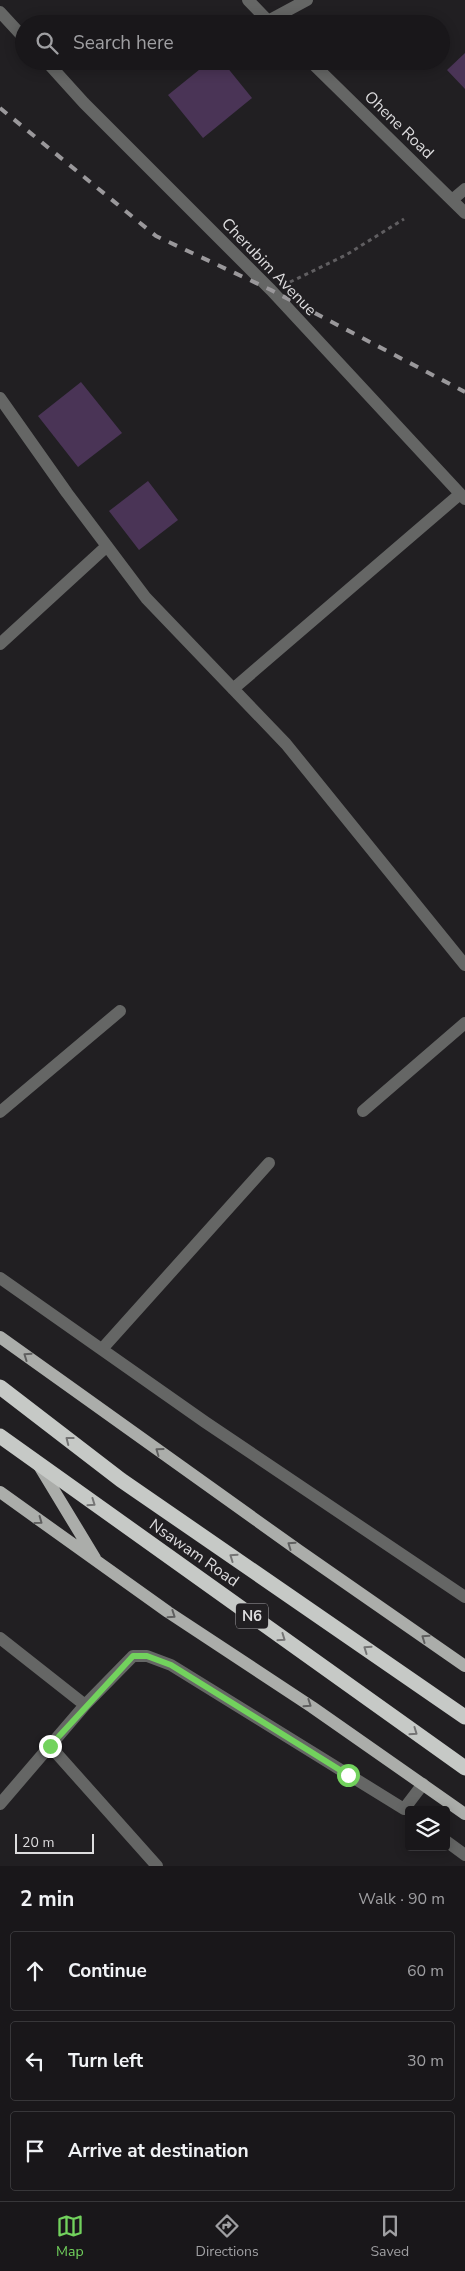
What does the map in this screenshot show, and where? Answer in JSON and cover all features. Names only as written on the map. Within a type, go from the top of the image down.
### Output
[{"type":"highway","name":"Nsawam Road","points":[[0,1387],[121,1480],[465,1717]]},
{"type":"highway","name":"Nsawam Road","points":[[0,1436],[465,1768]]},
{"type":"main road","points":[[0,1337],[291,1545],[465,1666]]},
{"type":"main road","points":[[38,1464],[99,1564]]},
{"type":"main road","points":[[0,1492],[99,1564],[465,1814]]},
{"type":"street","points":[[248,0],[263,15]]},
{"type":"street","points":[[282,15],[307,0]]},
{"type":"street","points":[[0,12],[15,28]]},
{"type":"street","name":"Cherubim Avenue","points":[[54,70],[91,110],[271,290],[462,497]]},
{"type":"street","name":"Ohene Road","points":[[319,70],[465,212]]},
{"type":"street","points":[[452,200],[465,189]]},
{"type":"street","points":[[0,398],[146,598],[286,744],[465,965]]},
{"type":"street","points":[[233,689],[462,497]]},
{"type":"street","points":[[0,644],[107,546]]},
{"type":"street","points":[[0,1112],[120,1011]]},
{"type":"street","points":[[363,1111],[465,1022]]},
{"type":"street","points":[[102,1349],[269,1163]]},
{"type":"street","points":[[0,1278],[205,1422],[465,1597]]},
{"type":"street","points":[[0,1638],[85,1705]]},
{"type":"street","points":[[0,1804],[85,1705],[133,1656],[147,1656],[171,1665],[405,1810]]},
{"type":"street","points":[[50,1746],[157,1866]]},
{"type":"street","points":[[410,1806],[423,1784]]},
{"type":"street","points":[[450,1844],[465,1855]]},
{"type":"path","points":[[271,290],[346,255],[404,219]]},
{"type":"building","points":[[465,53],[465,89],[447,70],[450,70],[450,67]]},
{"type":"building","points":[[199,70],[229,70],[252,98],[203,138],[168,95]]},
{"type":"building","points":[[81,382],[122,433],[78,467],[38,416]]},
{"type":"building","points":[[148,481],[178,520],[139,550],[109,511]]},
{"type":"railway","points":[[0,108],[156,236],[271,290],[465,392]]},
{"type":"route","points":[[50,1746],[85,1705],[133,1656],[147,1656],[171,1665],[348,1775]]}]
